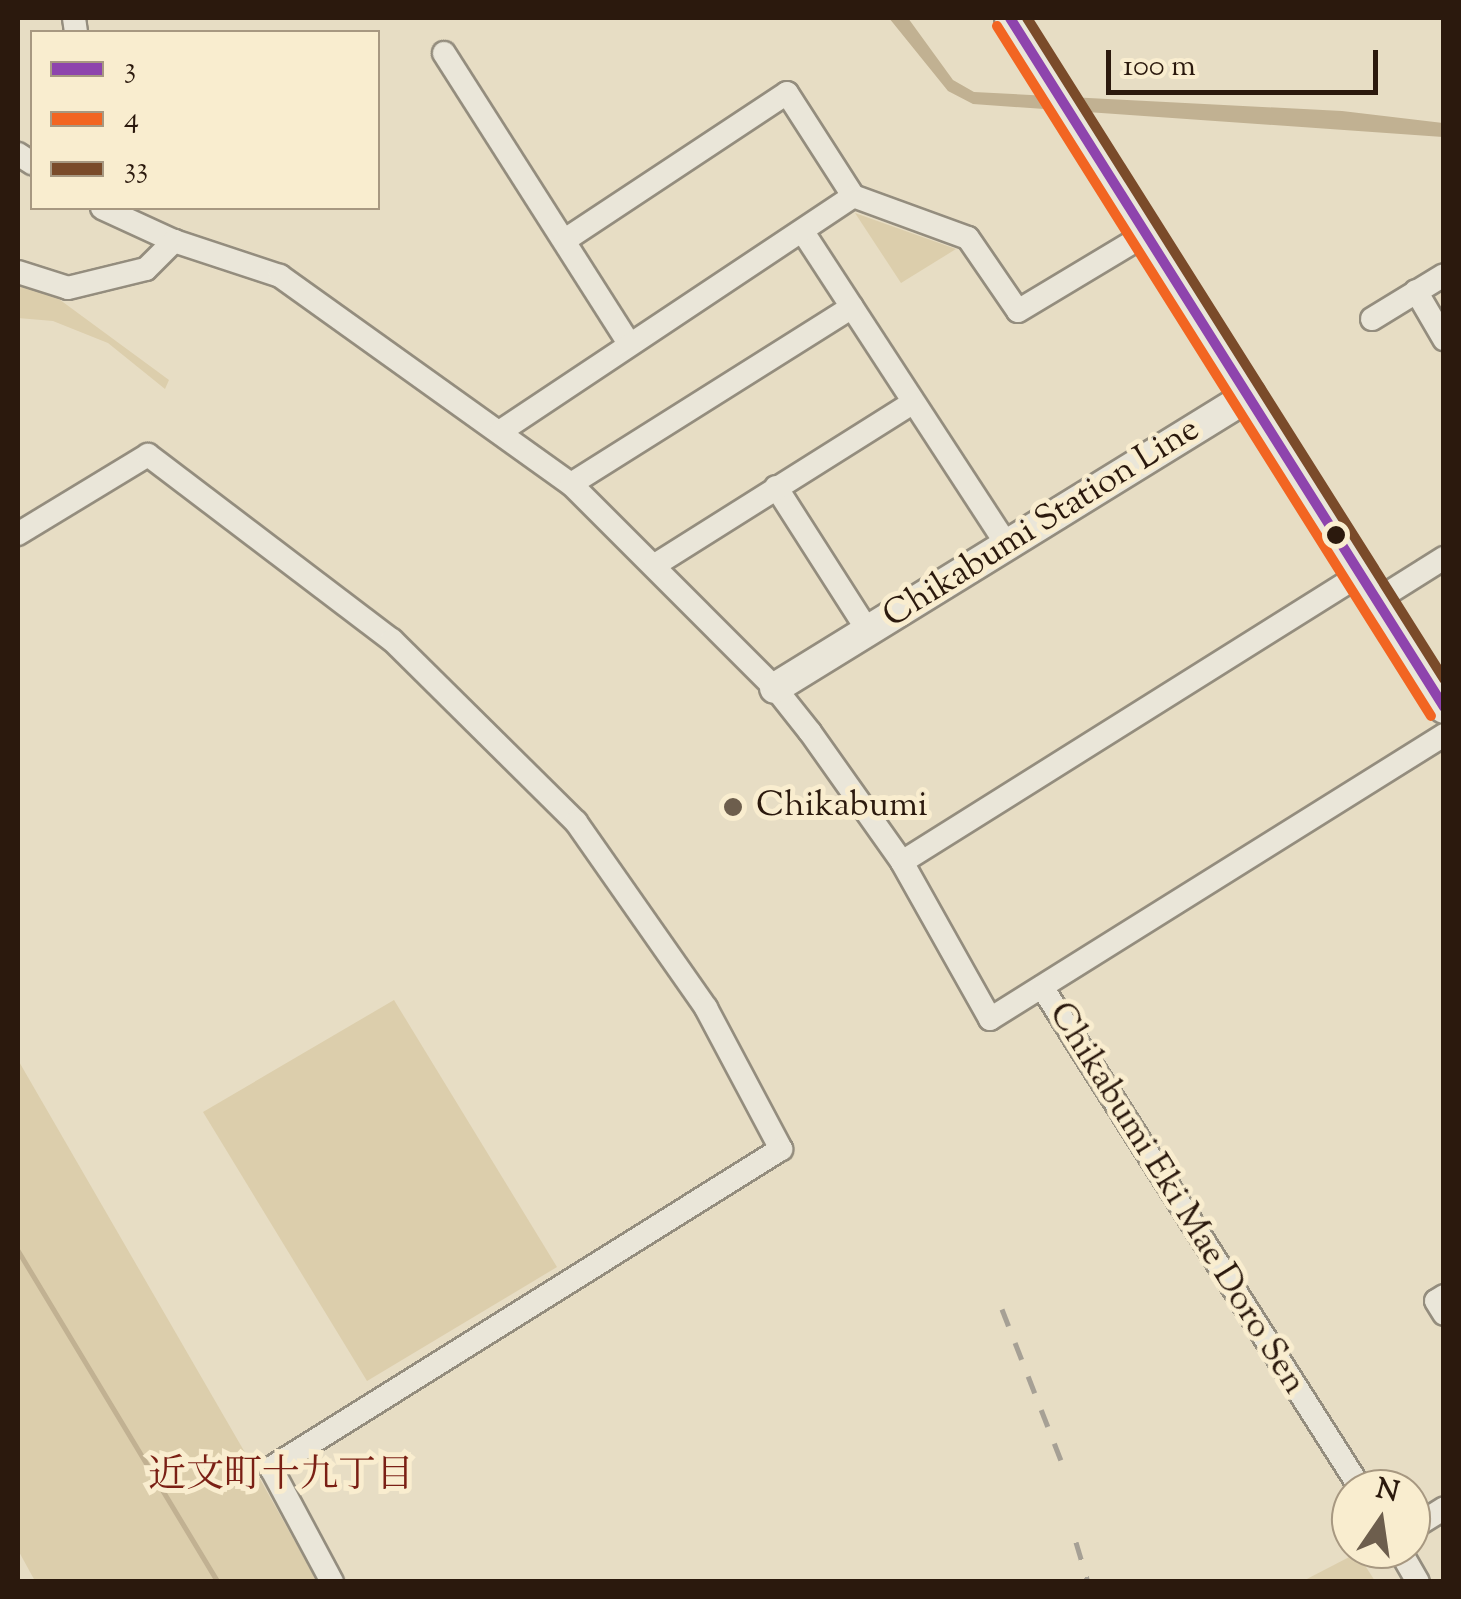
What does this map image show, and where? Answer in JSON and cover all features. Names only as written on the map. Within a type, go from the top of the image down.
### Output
[{"type":"main road","points":[[1010,18],[1444,708]]},
{"type":"main road","name":"Chikabumi Station Line","points":[[776,688],[1250,394]]},
{"type":"street","points":[[444,53],[628,342]]},
{"type":"street","points":[[566,240],[786,94],[853,196],[968,238],[1018,311],[1148,234]]},
{"type":"street","points":[[500,431],[628,342],[853,196]]},
{"type":"street","name":"Chikabumi Eki Mae Doro Sen","points":[[108,210],[174,241],[280,276],[500,431],[571,484],[776,688],[902,862],[990,1019],[1042,987],[1348,1469]]},
{"type":"street","points":[[803,232],[1007,545]]},
{"type":"street","points":[[18,272],[68,288],[146,268],[174,241]]},
{"type":"street","points":[[1372,319],[1444,275]]},
{"type":"street","points":[[1416,291],[1444,339]]},
{"type":"street","points":[[571,484],[852,307]]},
{"type":"street","points":[[654,565],[912,403]]},
{"type":"street","points":[[18,534],[148,455],[392,640],[576,822],[706,1008],[781,1149],[271,1468],[332,1582]]},
{"type":"street","points":[[776,487],[868,631]]},
{"type":"street","points":[[902,862],[1369,587],[1444,558]]},
{"type":"street","points":[[1042,987],[1444,735]]},
{"type":"street","points":[[1444,1296],[1436,1301],[1444,1314]]},
{"type":"shaded area","points":[[889,18],[908,18],[953,80],[974,92],[1342,111],[1443,123],[1443,137],[973,104],[948,91]]},
{"type":"shaded area","points":[[855,213],[956,249],[901,283]]},
{"type":"shaded area","points":[[18,269],[169,380],[165,389],[108,343],[53,321],[18,318]]},
{"type":"shaded area","points":[[394,1000],[557,1267],[367,1381],[203,1112]]},
{"type":"shaded area","points":[[18,1060],[317,1581],[35,1581],[18,1550]]},
{"type":"shaded area","points":[[1331,1566],[1367,1569],[1375,1581],[1303,1581]]},
{"type":"waterway","points":[[18,1251],[218,1582]]},
{"type":"railway","points":[[1002,1309],[1067,1476]]},
{"type":"railway","points":[[1076,1542],[1088,1582]]},
{"type":"transit line","name":"3","points":[[1010,18],[1444,707]]},
{"type":"transit line","name":"33","points":[[1027,18],[1444,679]]},
{"type":"transit line","name":"4","points":[[997,26],[1431,716]]},
{"type":"place","name":"Chikabumi","points":[[733,807]]},
{"type":"district","name":"近文町十九丁目","points":[[281,1478]]}]
